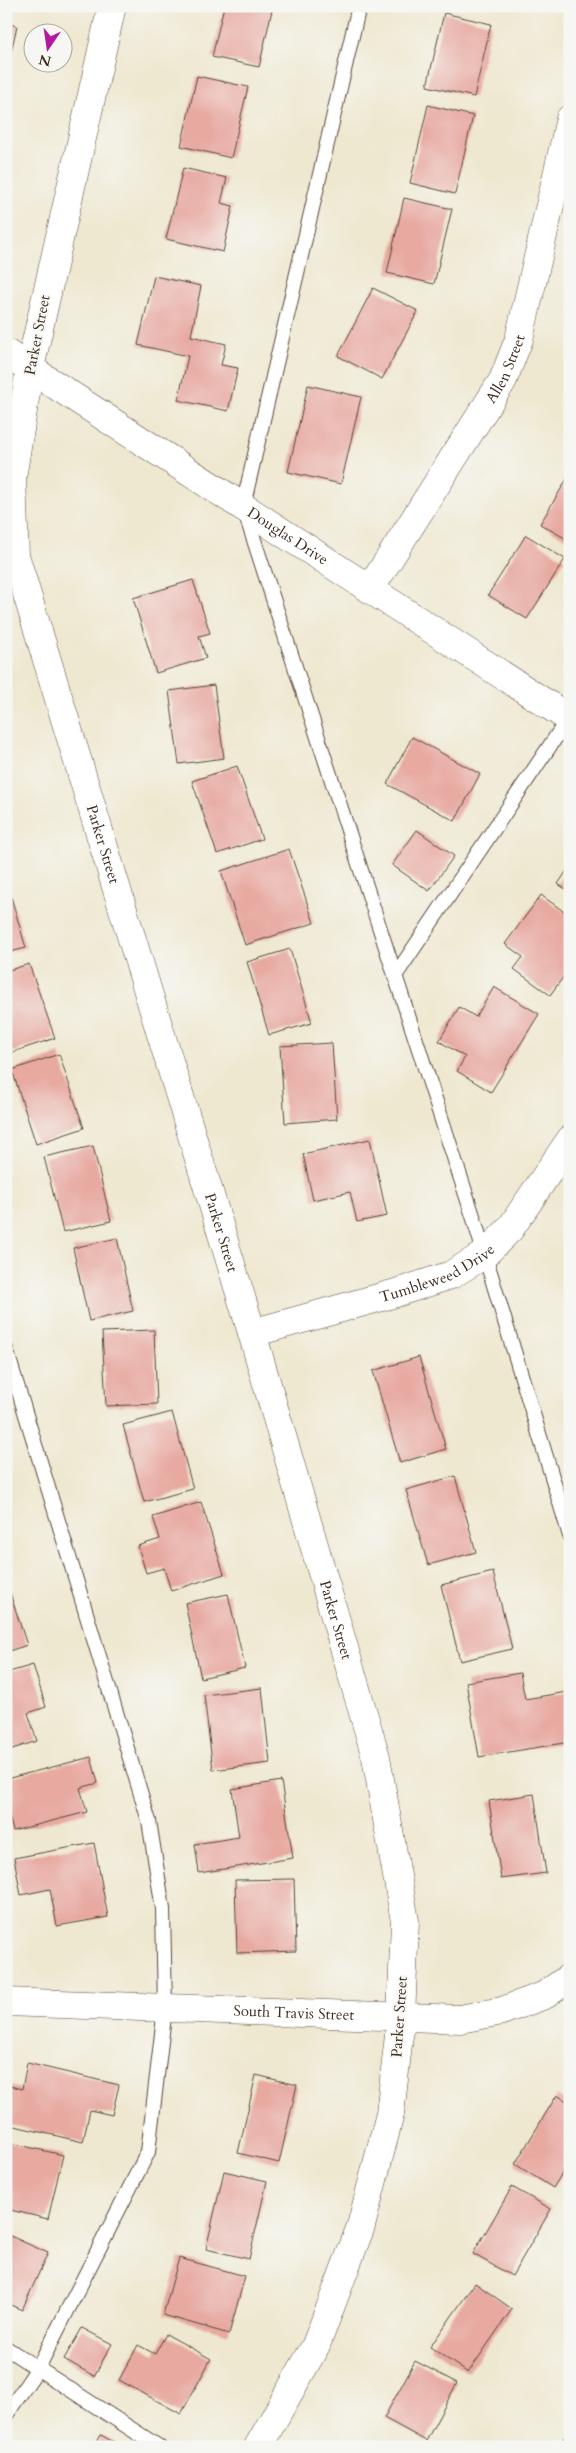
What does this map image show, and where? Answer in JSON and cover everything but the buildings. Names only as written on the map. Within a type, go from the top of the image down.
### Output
[{"type":"main road","name":"Parker Street","points":[[112,6],[30,368],[12,478],[16,555],[252,1334],[376,1757],[404,1922],[401,2018],[390,2114],[361,2226],[316,2346],[258,2447]]},
{"type":"main road","name":"Allen Street","points":[[370,589],[503,380],[519,339],[570,119]]},
{"type":"main road","name":"Douglas Drive","points":[[6,353],[569,718]]},
{"type":"main road","name":"Tumbleweed Drive","points":[[252,1334],[396,1293],[451,1275],[485,1254],[510,1229],[570,1140]]},
{"type":"main road","name":"South Travis Street","points":[[6,2002],[460,2019],[502,2011],[545,1995],[570,1977]]},
{"type":"lane","points":[[359,6],[243,506],[485,1254],[570,1536]]},
{"type":"lane","points":[[395,976],[569,718]]},
{"type":"lane","points":[[6,1349],[149,1821],[163,1909],[165,2008],[148,2152],[38,2368],[6,2415]]},
{"type":"lane","points":[[6,2348],[159,2447]]},
{"type":"lane","points":[[567,2447],[570,2442]]}]
